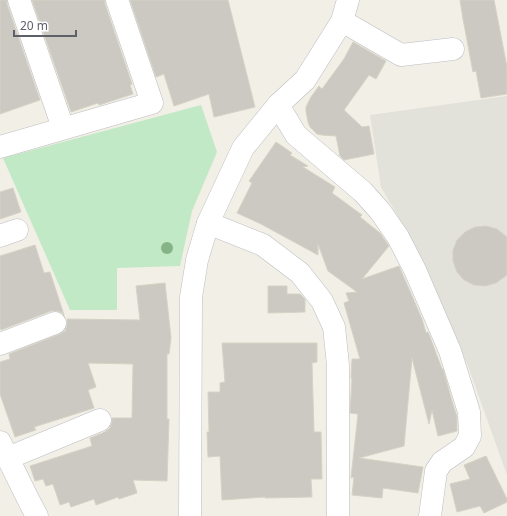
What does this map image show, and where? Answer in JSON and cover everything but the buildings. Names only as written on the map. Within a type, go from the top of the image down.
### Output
[{"type":"street","points":[[19,0],[63,128]]},
{"type":"street","points":[[0,147],[152,103],[117,0]]},
{"type":"street","points":[[190,516],[191,297],[197,260],[208,224],[243,148],[278,105],[305,80],[342,21],[348,0]]},
{"type":"street","points":[[342,21],[401,55],[453,49]]},
{"type":"street","points":[[278,105],[296,135],[363,192],[380,211],[398,237],[415,270],[450,351],[469,412],[470,436],[464,447],[442,462],[436,471],[430,516]]},
{"type":"street","points":[[208,224],[263,245],[300,273],[322,301],[334,327],[338,365],[338,516]]},
{"type":"street","points":[[0,344],[55,323]]},
{"type":"street","points":[[49,516],[31,513],[4,450],[100,420]]},
{"type":"shaded area","points":[[507,96],[507,475],[468,366],[447,316],[404,227],[381,187],[370,115]]},
{"type":"green space","points":[[201,105],[217,152],[192,211],[180,266],[117,268],[117,310],[70,310],[3,158]]}]
